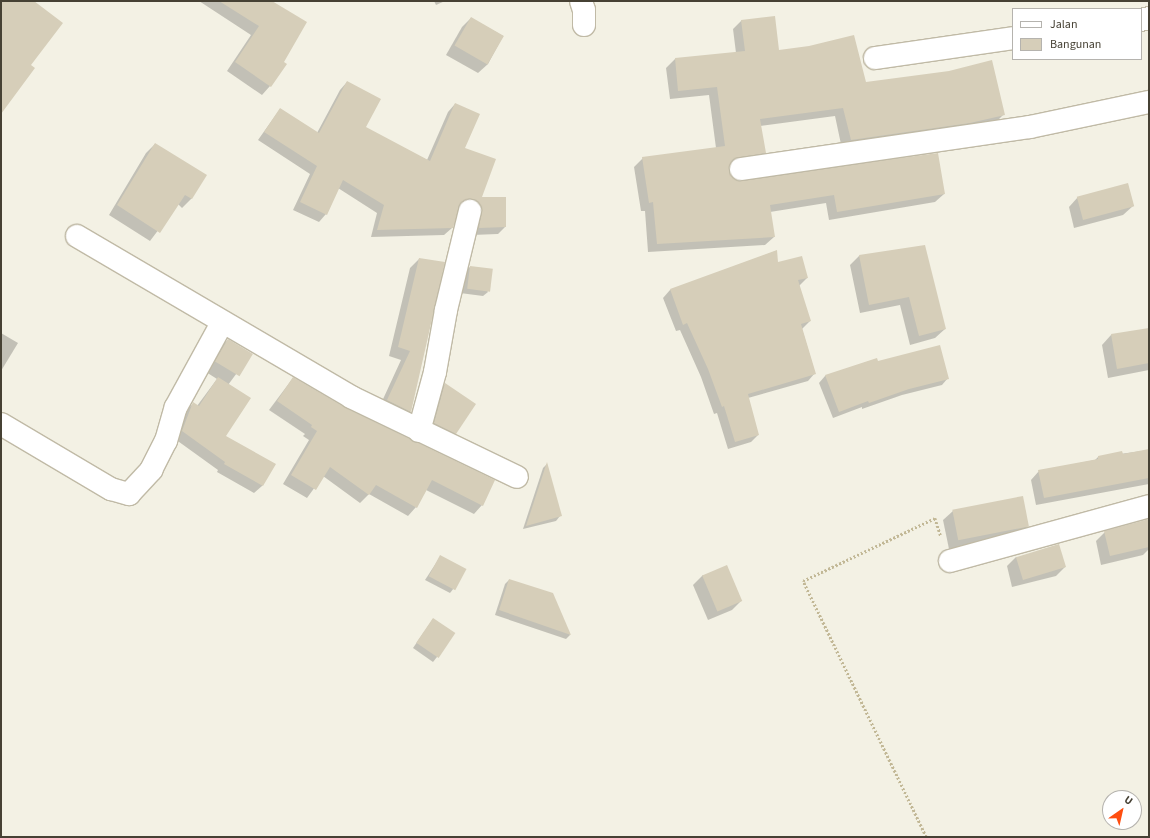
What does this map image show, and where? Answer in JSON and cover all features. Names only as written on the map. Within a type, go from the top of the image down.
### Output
[{"type":"street","points":[[581,1],[584,10],[584,25]]},
{"type":"street","points":[[875,58],[1012,38]]},
{"type":"street","points":[[741,169],[1030,127],[1149,102]]},
{"type":"street","points":[[419,431],[435,372],[446,310],[470,211]]},
{"type":"street","points":[[77,236],[222,323],[351,397],[517,478]]},
{"type":"street","points":[[1,424],[110,489],[129,494],[151,470],[166,441],[176,407],[222,323]]},
{"type":"street","points":[[950,561],[1149,506]]},
{"type":"path","points":[[926,837],[803,581],[934,518],[950,561]]},
{"type":"building","points":[[1,1],[34,1],[63,23],[31,65],[35,68],[1,114]]},
{"type":"building","points":[[219,1],[272,1],[307,22],[284,62],[287,64],[271,87],[235,62],[259,26]]},
{"type":"building","points":[[775,16],[779,50],[809,46],[854,35],[866,82],[949,71],[992,60],[1005,115],[970,123],[851,140],[843,108],[760,119],[766,153],[733,159],[729,170],[736,180],[938,153],[945,194],[837,212],[834,195],[770,205],[775,237],[657,244],[653,202],[649,203],[642,157],[725,146],[717,87],[678,91],[675,58],[745,51],[741,20]]},
{"type":"building","points":[[471,17],[504,36],[487,65],[454,46]]},
{"type":"building","points":[[347,81],[381,99],[366,127],[430,161],[455,103],[480,114],[465,148],[496,159],[482,197],[506,197],[506,227],[479,228],[482,208],[473,199],[461,203],[453,228],[377,230],[384,205],[343,180],[327,215],[300,202],[317,166],[264,132],[280,108],[319,133]]},
{"type":"building","points":[[155,143],[207,175],[192,199],[185,195],[160,233],[117,205]]},
{"type":"building","points":[[1128,183],[1134,206],[1083,220],[1077,197]]},
{"type":"building","points":[[925,245],[946,329],[919,336],[909,297],[869,305],[859,255]]},
{"type":"building","points":[[777,250],[778,262],[802,256],[808,278],[798,280],[811,321],[801,324],[816,374],[748,394],[759,435],[735,442],[724,406],[722,407],[708,369],[687,323],[683,325],[670,289]]},
{"type":"building","points":[[419,258],[445,262],[411,412],[387,400],[410,351],[398,347]]},
{"type":"building","points":[[470,266],[493,269],[490,292],[467,289]]},
{"type":"building","points":[[1149,328],[1149,363],[1117,369],[1111,334]]},
{"type":"building","points":[[228,339],[253,354],[239,376],[215,361]]},
{"type":"building","points":[[940,345],[949,379],[909,389],[869,403],[868,401],[839,412],[825,375],[877,358],[878,361]]},
{"type":"building","points":[[218,377],[251,398],[226,436],[276,464],[263,486],[224,464],[225,462],[182,431],[193,402],[199,406]]},
{"type":"building","points":[[293,377],[346,408],[495,480],[483,506],[432,480],[417,508],[376,485],[369,495],[330,467],[316,490],[291,475],[317,431],[311,427],[312,425],[277,401]]},
{"type":"building","points":[[445,383],[476,404],[456,434],[434,423]]},
{"type":"building","points":[[1149,449],[1149,478],[1044,498],[1038,470],[1098,459],[1098,456],[1122,451],[1123,454]]},
{"type":"building","points":[[547,462],[562,516],[526,526]]},
{"type":"building","points":[[1023,496],[1029,526],[958,540],[952,510]]},
{"type":"building","points":[[1149,519],[1149,547],[1110,556],[1104,531]]},
{"type":"building","points":[[1059,544],[1066,567],[1023,580],[1016,557]]},
{"type":"building","points":[[440,555],[466,569],[455,590],[429,576]]},
{"type":"building","points":[[727,565],[742,601],[717,611],[702,576]]},
{"type":"building","points":[[509,579],[553,593],[571,635],[499,610]]},
{"type":"building","points":[[433,618],[455,633],[439,658],[416,643]]}]
